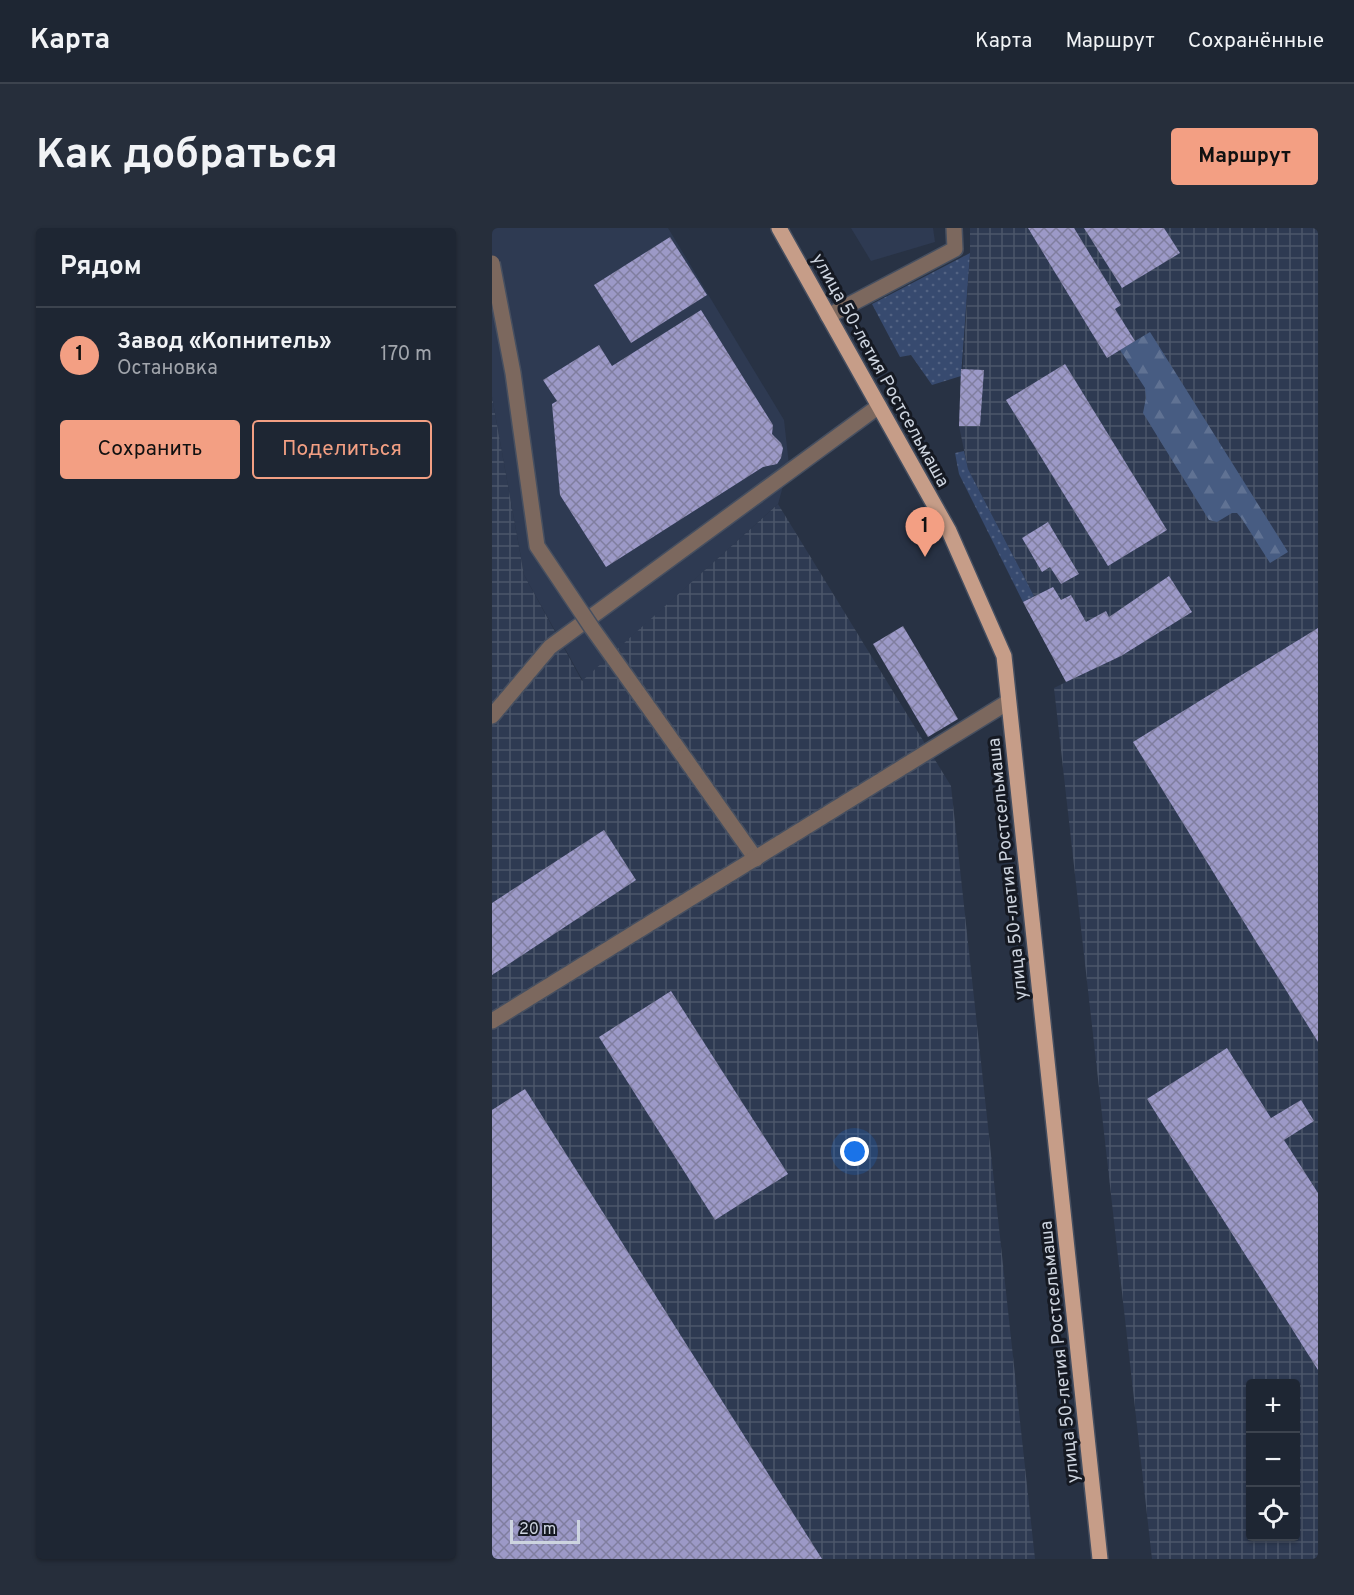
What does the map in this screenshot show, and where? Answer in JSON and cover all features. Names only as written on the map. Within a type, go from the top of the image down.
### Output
[{"type":"main road","name":"улица 50-летия Ростсельмаша","points":[[779,228],[949,531],[1004,656],[1100,1559]]},
{"type":"lane","points":[[828,316],[955,249],[954,228]]},
{"type":"lane","points":[[492,263],[513,373],[537,546],[592,628],[756,859]]},
{"type":"lane","points":[[492,716],[550,647],[879,406]]},
{"type":"lane","points":[[492,1021],[1008,702]]},
{"type":"shaded area","points":[[492,228],[668,228],[784,420],[789,465],[778,504],[583,681],[524,575],[492,397]]},
{"type":"shaded area","points":[[851,228],[933,228],[935,242],[871,261]]},
{"type":"shaded area","points":[[970,228],[1318,228],[1318,1559],[1152,1559],[1054,688],[1066,682],[1023,602],[1034,596],[968,469],[959,426]]},
{"type":"shaded area","points":[[970,253],[961,376],[932,385],[911,355],[900,357],[872,304]]},
{"type":"shaded area","points":[[492,397],[524,575],[582,681],[778,504],[951,786],[1035,1559],[492,1559]]},
{"type":"shaded area","points":[[964,451],[968,469],[1034,596],[1023,602],[959,474],[955,453]]},
{"type":"green space","points":[[1150,332],[1288,552],[1270,563],[1237,513],[1232,513],[1217,522],[1209,520],[1143,413],[1145,388],[1120,350]]},
{"type":"building","points":[[1028,228],[1074,228],[1121,305],[1115,309],[1135,341],[1107,358]]},
{"type":"building","points":[[1084,228],[1164,228],[1180,253],[1122,288]]},
{"type":"building","points":[[670,237],[707,295],[631,343],[594,285]]},
{"type":"building","points":[[701,310],[773,425],[772,434],[783,448],[781,458],[777,464],[763,467],[606,567],[560,495],[552,404],[557,401],[543,380],[599,345],[612,366]]},
{"type":"building","points":[[1065,364],[1167,530],[1108,566],[1006,400]]},
{"type":"building","points":[[961,369],[984,370],[980,426],[959,426]]},
{"type":"building","points":[[1048,522],[1079,574],[1061,584],[1050,567],[1042,572],[1022,538]]},
{"type":"building","points":[[1169,576],[1192,612],[1121,656],[1066,682],[1023,602],[1053,587],[1061,600],[1071,595],[1086,622],[1106,611],[1109,617]]},
{"type":"building","points":[[903,626],[958,719],[928,737],[873,644]]},
{"type":"building","points":[[1318,628],[1318,1042],[1133,742]]},
{"type":"building","points":[[604,830],[636,880],[492,975],[492,903]]},
{"type":"building","points":[[671,991],[788,1174],[715,1220],[599,1037]]},
{"type":"building","points":[[1227,1048],[1271,1118],[1301,1100],[1314,1121],[1284,1140],[1318,1193],[1318,1370],[1147,1099]]},
{"type":"building","points":[[525,1089],[822,1559],[492,1559],[492,1110]]},
{"type":"place","name":"Завод «Копнитель»","points":[[925,557]]}]
